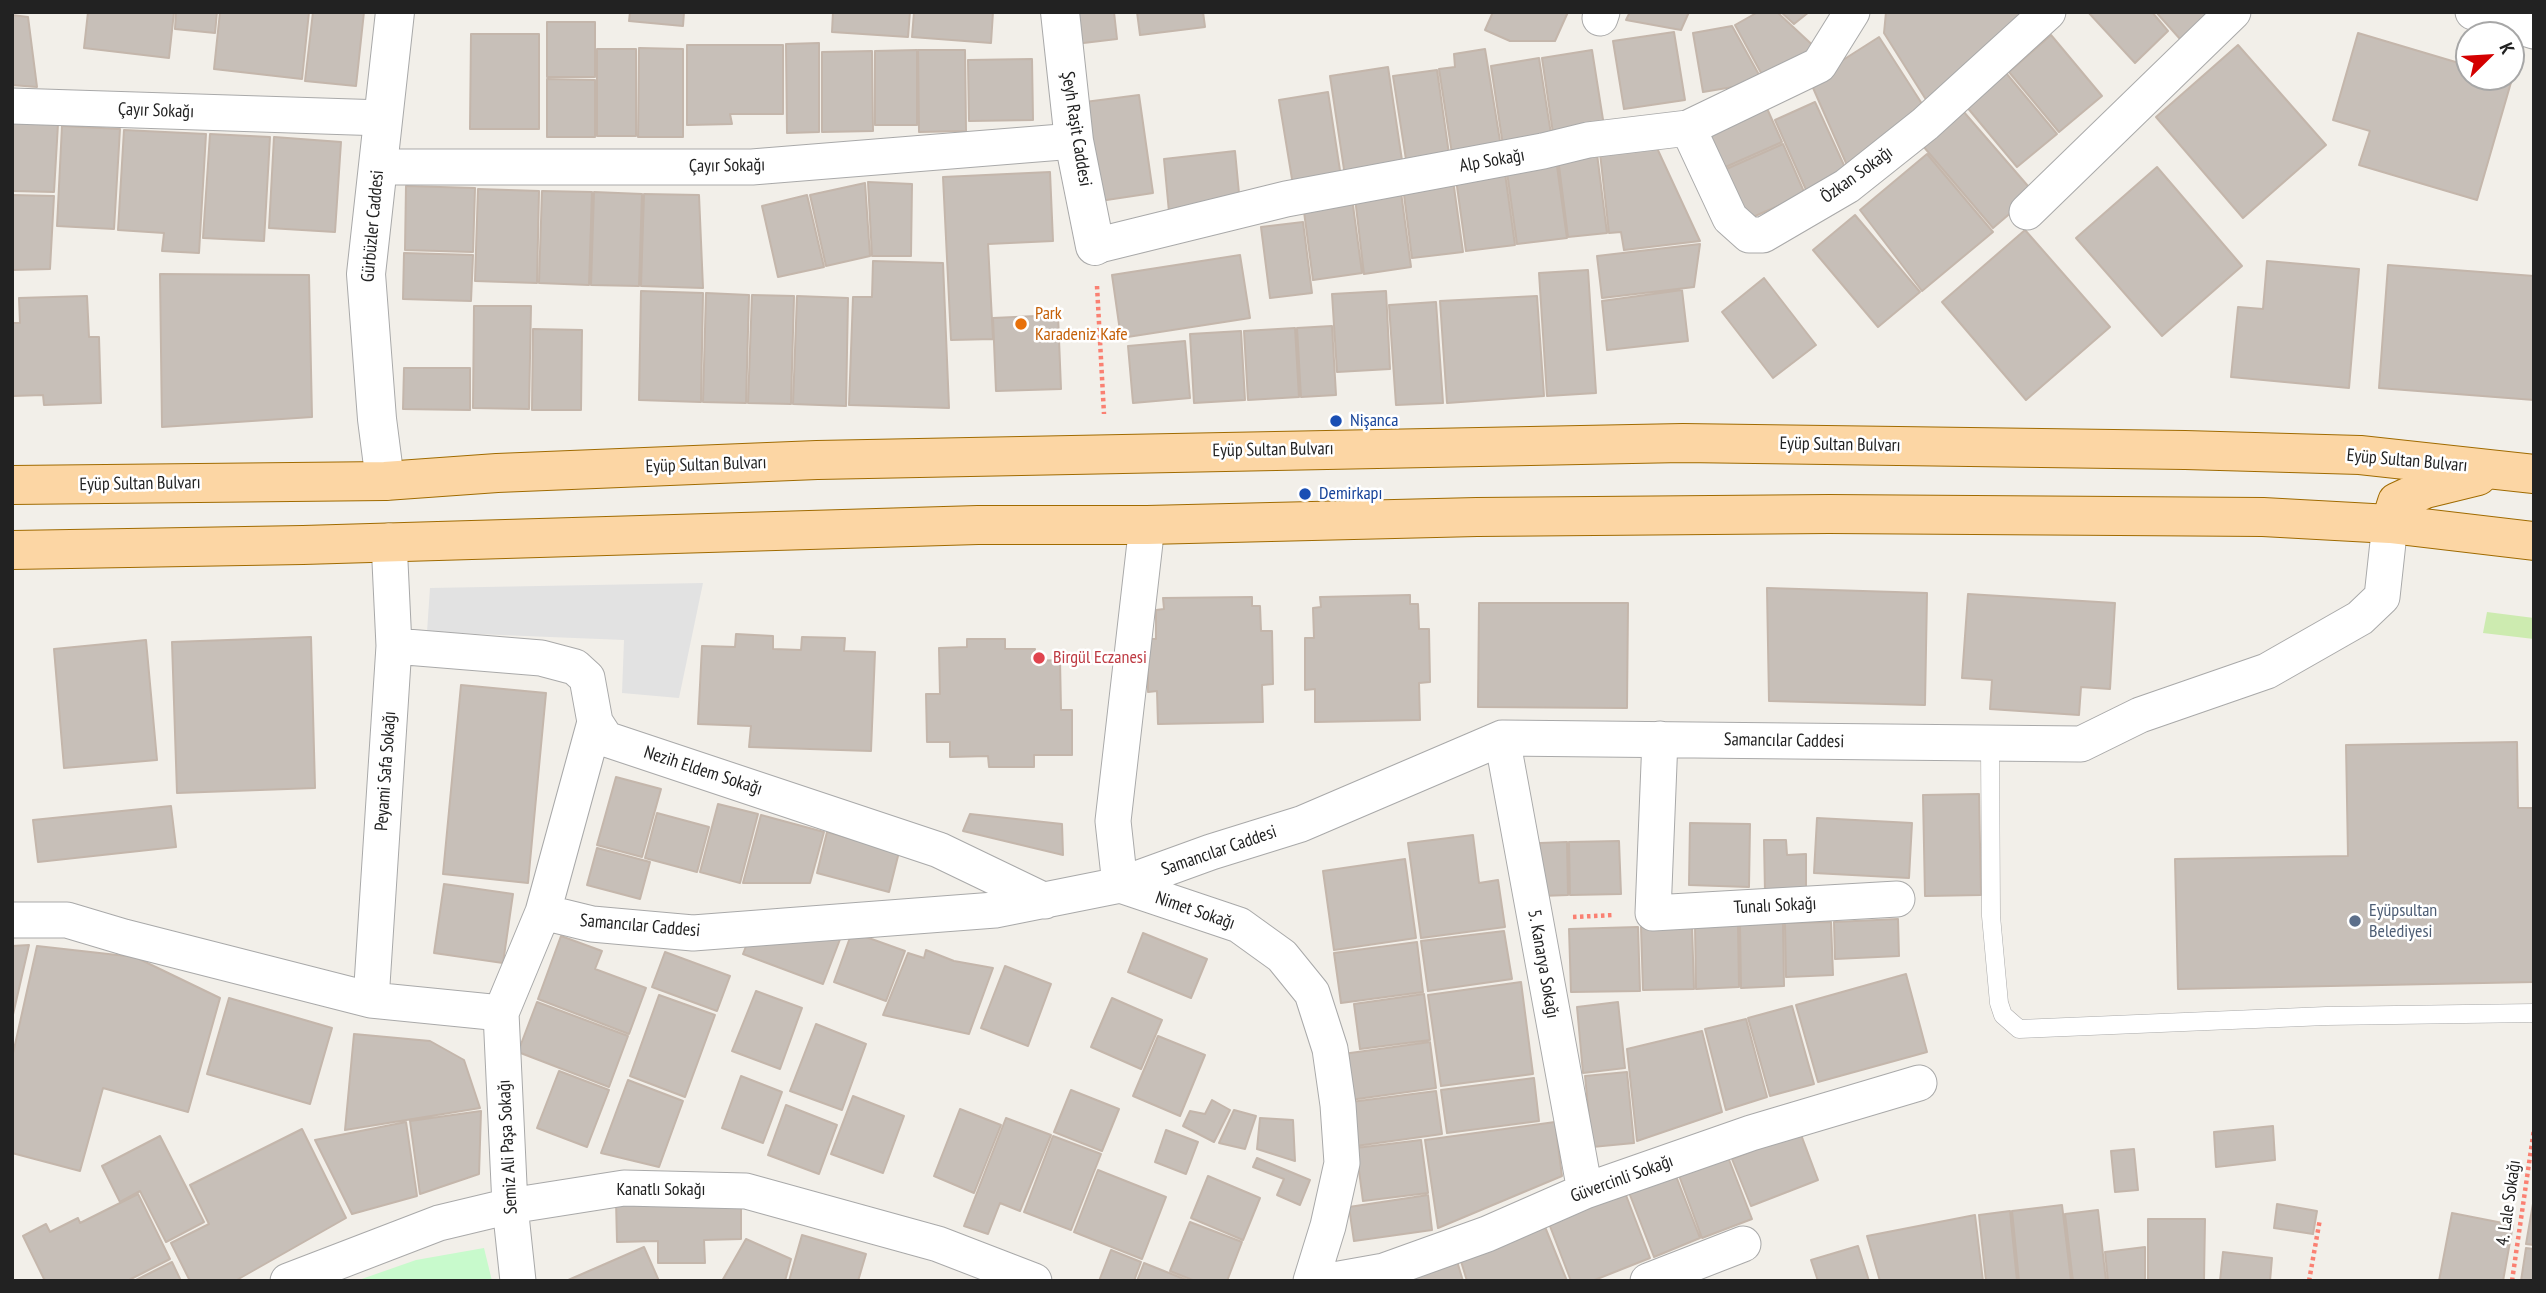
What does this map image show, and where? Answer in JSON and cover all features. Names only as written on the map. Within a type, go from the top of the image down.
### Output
[{"type":"main road","name":"Eyüp Sultan Bulvarı","points":[[12,485],[385,481],[498,473],[817,460],[1683,443],[2360,455],[2519,471]]},
{"type":"main road","points":[[2390,524],[2397,502],[2425,489],[2519,471]]},
{"type":"main road","points":[[385,481],[389,541]]},
{"type":"main road","points":[[12,550],[303,545],[978,525],[1147,525],[1829,514],[2263,517],[2390,524],[2534,541]]},
{"type":"street","name":"Gürbüzler Caddesi","points":[[385,481],[377,419],[366,274],[370,216],[379,167],[395,12]]},
{"type":"street","name":"Şeyh Raşit Caddesi","points":[[1060,12],[1074,141],[1095,246]]},
{"type":"street","name":"Alp Sokağı","points":[[1095,246],[1286,199],[1543,151],[1588,140],[1688,128],[1819,65],[1852,12]]},
{"type":"street","name":"Özkan Sokağı","points":[[1688,128],[1730,218],[1749,235],[1763,235],[1847,186],[1925,124],[2048,12]]},
{"type":"street","points":[[2028,212],[2233,12]]},
{"type":"street","points":[[2473,12],[2534,31]]},
{"type":"street","name":"Çayır Sokağı","points":[[12,106],[384,118]]},
{"type":"street","name":"Çayır Sokağı","points":[[379,167],[752,167],[1074,141]]},
{"type":"street","name":"Samancılar Caddesi","points":[[543,912],[592,924],[693,933],[995,910],[1045,901],[1120,885],[1211,852],[1301,824],[1502,738],[2081,744],[2140,715],[2267,671],[2360,618],[2382,597],[2390,524]]},
{"type":"street","points":[[1120,885],[1112,821],[1147,525]]},
{"type":"street","name":"Peyami Safa Sokağı","points":[[371,1000],[394,646],[389,541]]},
{"type":"street","points":[[12,920],[67,920],[371,1000],[501,1013],[543,912],[595,722],[587,678],[575,667],[541,657],[394,646]]},
{"type":"street","name":"Nezih Eldem Sokağı","points":[[595,722],[606,739],[939,850],[1045,901]]},
{"type":"street","name":"5. Kanarya Sokağı","points":[[1502,738],[1585,1191]]},
{"type":"street","points":[[1653,913],[1660,739]]},
{"type":"street","name":"Nimet Sokağı","points":[[1120,885],[1239,925],[1282,956],[1312,993],[1330,1049],[1342,1163],[1328,1226],[1311,1281]]},
{"type":"street","name":"Tunalı Sokağı","points":[[1653,913],[1897,900]]},
{"type":"street","name":"Semiz Ali Paşa Sokağı","points":[[501,1013],[510,1206],[518,1281]]},
{"type":"street","name":"Güvercinli Sokağı","points":[[1328,1281],[1384,1271],[1487,1234],[1585,1191],[1751,1133],[1919,1083]]},
{"type":"street","name":"Kanatlı Sokağı","points":[[288,1281],[439,1223],[510,1206],[624,1188],[746,1191],[939,1244],[1034,1281]]},
{"type":"street","points":[[1648,1281],[1743,1244]]},
{"type":"lane","points":[[1990,744],[1991,916],[1999,1003],[2003,1015],[2019,1029],[2326,1016],[2534,1013]]},
{"type":"path","points":[[1095,246],[1105,453]]},
{"type":"path","points":[[1535,919],[1653,913]]},
{"type":"path","name":"4. Lale Sokağı","points":[[2512,1281],[2534,1129]]},
{"type":"path","points":[[2309,1281],[2320,1219]]},
{"type":"green space","points":[[2487,612],[2534,618],[2534,639],[2483,633]]},
{"type":"green space","points":[[484,1248],[492,1281],[356,1281],[416,1260]]},
{"type":"shaded area","points":[[703,583],[679,698],[622,693],[624,640],[427,632],[430,588]]},
{"type":"building","points":[[88,12],[174,12],[169,58],[84,48]]},
{"type":"building","points":[[176,12],[217,12],[215,33],[175,29]]},
{"type":"building","points":[[220,12],[309,12],[302,79],[214,69]]},
{"type":"building","points":[[313,12],[364,12],[356,86],[305,81]]},
{"type":"building","points":[[630,12],[684,12],[683,26],[629,21]]},
{"type":"building","points":[[833,12],[910,12],[908,37],[832,32]]},
{"type":"building","points":[[914,12],[993,12],[991,43],[912,37]]},
{"type":"building","points":[[1071,12],[1114,12],[1117,39],[1075,44]]},
{"type":"building","points":[[1137,12],[1203,12],[1205,27],[1140,35]]},
{"type":"building","points":[[1493,12],[1568,12],[1555,41],[1510,41],[1485,30]]},
{"type":"building","points":[[1630,12],[1689,12],[1681,30],[1626,20]]},
{"type":"building","points":[[1758,12],[1777,12],[1820,52],[1766,82],[1735,25]]},
{"type":"building","points":[[1781,12],[1809,12],[1794,24]]},
{"type":"building","points":[[1886,12],[2026,12],[1930,106],[1884,33]]},
{"type":"building","points":[[2088,12],[2152,12],[2168,31],[2135,63]]},
{"type":"building","points":[[2156,12],[2227,12],[2188,48]]},
{"type":"building","points":[[12,15],[28,17],[37,87],[12,85]]},
{"type":"building","points":[[547,22],[595,22],[595,77],[547,77]]},
{"type":"building","points":[[1732,26],[1763,82],[1703,92],[1693,33]]},
{"type":"building","points":[[1674,32],[1685,100],[1624,109],[1613,41]]},
{"type":"building","points":[[2358,33],[2455,62],[2455,91],[2509,91],[2477,200],[2359,165],[2370,131],[2333,120]]},
{"type":"building","points":[[471,34],[539,34],[539,129],[470,129]]},
{"type":"building","points":[[2051,35],[2102,96],[2059,132],[2009,72]]},
{"type":"building","points":[[1879,37],[1926,110],[1850,172],[1810,81]]},
{"type":"building","points":[[819,43],[819,132],[787,133],[786,44]]},
{"type":"building","points":[[687,45],[783,45],[783,114],[730,114],[732,124],[687,125]]},
{"type":"building","points":[[2238,45],[2326,145],[2243,218],[2156,117]]},
{"type":"building","points":[[639,48],[683,49],[683,137],[638,137]]},
{"type":"building","points":[[597,49],[636,49],[636,136],[597,136]]},
{"type":"building","points":[[1485,49],[1502,153],[1453,160],[1439,69],[1455,67],[1454,54]]},
{"type":"building","points":[[917,50],[917,125],[875,125],[875,51]]},
{"type":"building","points":[[918,50],[965,50],[966,131],[919,132]]},
{"type":"building","points":[[1592,50],[1604,126],[1553,133],[1542,58]]},
{"type":"building","points":[[872,51],[873,131],[822,132],[822,52]]},
{"type":"building","points":[[1539,58],[1551,134],[1504,152],[1491,66]]},
{"type":"building","points":[[1032,59],[1033,120],[969,121],[968,60]]},
{"type":"building","points":[[1388,67],[1403,167],[1345,176],[1330,76]]},
{"type":"building","points":[[1437,70],[1450,161],[1407,166],[1393,76]]},
{"type":"building","points":[[2006,73],[2057,134],[2017,167],[1966,106]]},
{"type":"building","points":[[547,79],[595,80],[595,137],[547,137]]},
{"type":"building","points":[[1328,92],[1341,177],[1293,185],[1279,100]]},
{"type":"building","points":[[1139,95],[1153,193],[1100,201],[1085,102]]},
{"type":"building","points":[[1815,102],[1848,174],[1807,192],[1775,120]]},
{"type":"building","points":[[1765,104],[1782,142],[1721,169],[1704,131]]},
{"type":"building","points":[[1963,111],[2034,193],[1993,228],[1923,146]]},
{"type":"building","points":[[12,122],[58,124],[54,192],[12,191]]},
{"type":"building","points":[[62,126],[120,129],[114,229],[57,226]]},
{"type":"building","points":[[124,130],[206,134],[199,253],[162,251],[164,233],[118,230]]},
{"type":"building","points":[[210,134],[270,137],[264,241],[203,238]]},
{"type":"building","points":[[274,137],[341,142],[335,232],[269,228]]},
{"type":"building","points":[[1783,144],[1805,194],[1744,221],[1722,171]]},
{"type":"building","points":[[1656,146],[1700,241],[1624,250],[1621,232],[1609,233],[1600,153]]},
{"type":"building","points":[[1235,151],[1240,204],[1169,212],[1164,159]]},
{"type":"building","points":[[1597,154],[1607,233],[1568,237],[1558,158]]},
{"type":"building","points":[[1927,154],[1993,232],[1922,291],[1860,210]]},
{"type":"building","points":[[1556,159],[1567,238],[1517,244],[1506,165]]},
{"type":"building","points":[[1504,166],[1515,245],[1466,251],[1455,172]]},
{"type":"building","points":[[2157,167],[2242,266],[2162,336],[2076,238]]},
{"type":"building","points":[[1050,172],[1053,241],[988,244],[993,339],[951,340],[943,177]]},
{"type":"building","points":[[1452,173],[1463,252],[1412,258],[1402,179]]},
{"type":"building","points":[[868,182],[912,184],[911,256],[872,256]]},
{"type":"building","points":[[865,183],[870,256],[826,266],[810,195]]},
{"type":"building","points":[[406,186],[475,188],[473,252],[405,250]]},
{"type":"building","points":[[478,189],[539,191],[537,283],[475,281]]},
{"type":"building","points":[[542,191],[592,192],[589,285],[539,283]]},
{"type":"building","points":[[594,192],[642,194],[639,286],[591,285]]},
{"type":"building","points":[[1401,192],[1411,267],[1364,274],[1355,198]]},
{"type":"building","points":[[644,194],[699,195],[703,288],[641,286]]},
{"type":"building","points":[[12,195],[54,196],[50,269],[12,270]]},
{"type":"building","points":[[807,195],[824,267],[778,277],[762,206]]},
{"type":"building","points":[[1352,198],[1362,273],[1313,280],[1303,204]]},
{"type":"building","points":[[1855,215],[1920,292],[1878,327],[1813,250]]},
{"type":"building","points":[[1303,222],[1312,293],[1270,298],[1261,227]]},
{"type":"building","points":[[2025,230],[2110,327],[2026,400],[1942,302]]},
{"type":"building","points":[[1700,244],[1694,287],[1602,298],[1597,256]]},
{"type":"building","points":[[404,253],[473,255],[471,301],[403,299]]},
{"type":"building","points":[[1240,255],[1250,318],[1121,338],[1112,275]]},
{"type":"building","points":[[873,261],[943,263],[949,408],[849,405],[853,297],[872,297]]},
{"type":"building","points":[[2267,261],[2359,269],[2349,388],[2231,377],[2238,307],[2263,309]]},
{"type":"building","points":[[2388,265],[2534,276],[2534,400],[2379,388]]},
{"type":"building","points":[[1588,270],[1596,393],[1547,396],[1539,273]]},
{"type":"building","points":[[160,274],[309,275],[312,417],[162,427]]},
{"type":"building","points":[[1764,278],[1816,345],[1773,378],[1722,312]]},
{"type":"building","points":[[1682,290],[1688,341],[1607,350],[1602,301]]},
{"type":"building","points":[[641,291],[703,293],[701,402],[639,400]]},
{"type":"building","points":[[1386,291],[1390,369],[1337,372],[1332,294]]},
{"type":"building","points":[[706,293],[749,295],[746,403],[703,402]]},
{"type":"building","points":[[752,295],[794,296],[791,404],[748,403]]},
{"type":"building","points":[[87,296],[89,337],[99,337],[101,403],[44,405],[43,395],[12,396],[12,323],[20,323],[19,298]]},
{"type":"building","points":[[797,296],[848,298],[846,406],[793,404]]},
{"type":"building","points":[[1537,296],[1544,396],[1447,403],[1440,301]]},
{"type":"building","points":[[1436,302],[1443,403],[1396,405],[1389,305]]},
{"type":"building","points":[[474,306],[531,306],[529,409],[473,408]]},
{"type":"building","points":[[1058,315],[1061,389],[996,391],[993,318]]},
{"type":"building","points":[[1332,326],[1336,395],[1301,397],[1297,328]]},
{"type":"building","points":[[1295,328],[1299,397],[1248,400],[1244,331]]},
{"type":"building","points":[[533,329],[582,330],[581,410],[532,410]]},
{"type":"building","points":[[1241,331],[1245,400],[1194,403],[1190,334]]},
{"type":"building","points":[[1185,341],[1190,398],[1133,403],[1128,346]]},
{"type":"building","points":[[404,368],[470,368],[470,410],[403,409]]},
{"type":"building","points":[[1767,588],[1927,593],[1925,705],[1769,701]]},
{"type":"building","points":[[1968,594],[2115,603],[2110,689],[2081,687],[2079,715],[1990,709],[1992,680],[1962,678]]},
{"type":"building","points":[[1410,595],[1410,604],[1418,604],[1419,629],[1429,629],[1430,682],[1419,683],[1420,720],[1315,722],[1315,689],[1305,690],[1305,638],[1314,638],[1313,608],[1321,607],[1320,597]]},
{"type":"building","points":[[1252,597],[1252,606],[1260,606],[1261,631],[1272,631],[1273,684],[1262,685],[1263,722],[1158,724],[1157,691],[1148,692],[1148,639],[1156,639],[1156,610],[1164,609],[1163,598]]},
{"type":"building","points":[[1479,603],[1628,603],[1627,708],[1478,707]]},
{"type":"building","points":[[736,634],[773,636],[773,649],[801,650],[802,637],[845,638],[844,651],[875,652],[871,751],[749,747],[751,726],[698,724],[702,646],[735,647]]},
{"type":"building","points":[[311,637],[315,788],[177,793],[172,642]]},
{"type":"building","points":[[967,639],[1005,639],[1005,649],[1035,649],[1034,661],[1060,660],[1061,710],[1072,710],[1072,755],[1034,755],[1034,767],[989,767],[988,756],[950,757],[950,742],[927,742],[926,694],[940,694],[939,648],[967,647]]},
{"type":"building","points":[[146,640],[157,760],[64,768],[54,649]]},
{"type":"building","points":[[461,685],[546,693],[528,883],[443,874]]},
{"type":"building","name":"Eyüpsultan Belediyesi","points":[[2517,742],[2518,808],[2534,808],[2534,982],[2178,989],[2175,859],[2348,856],[2346,745]]},
{"type":"building","points":[[616,777],[661,789],[642,857],[597,845]]},
{"type":"building","points":[[1979,794],[1981,895],[1925,896],[1923,795]]},
{"type":"building","points":[[718,804],[758,814],[740,883],[700,872]]},
{"type":"building","points":[[171,806],[176,847],[38,862],[33,820]]},
{"type":"building","points":[[657,813],[709,827],[697,872],[645,858]]},
{"type":"building","points":[[970,814],[1062,824],[1063,855],[963,831]]},
{"type":"building","points":[[761,815],[824,832],[810,883],[743,883]]},
{"type":"building","points":[[1817,818],[1912,823],[1909,878],[1814,873]]},
{"type":"building","points":[[1690,823],[1750,824],[1749,887],[1689,885]]},
{"type":"building","points":[[827,832],[899,852],[889,892],[817,873]]},
{"type":"building","points":[[1473,835],[1479,883],[1498,880],[1505,927],[1421,938],[1408,843]]},
{"type":"building","points":[[1764,840],[1786,840],[1787,855],[1806,854],[1806,892],[1765,893]]},
{"type":"building","points":[[1619,841],[1621,894],[1570,895],[1569,842]]},
{"type":"building","points":[[1567,842],[1568,895],[1541,896],[1540,843]]},
{"type":"building","points":[[597,848],[650,862],[640,899],[587,885]]},
{"type":"building","points":[[1405,859],[1416,938],[1334,950],[1323,871]]},
{"type":"building","points":[[444,884],[513,894],[503,963],[434,953]]},
{"type":"building","points":[[1898,919],[1899,956],[1835,959],[1834,922]]},
{"type":"building","points":[[1831,922],[1833,975],[1786,977],[1785,923]]},
{"type":"building","points":[[1783,923],[1784,986],[1741,988],[1740,925]]},
{"type":"building","points":[[1738,924],[1739,987],[1696,989],[1695,926]]},
{"type":"building","points":[[1692,926],[1694,989],[1643,990],[1641,927]]},
{"type":"building","points":[[1638,927],[1640,991],[1571,992],[1569,929]]},
{"type":"building","points":[[1504,931],[1512,979],[1428,991],[1421,941]]},
{"type":"building","points":[[852,932],[905,951],[886,1001],[834,982]]},
{"type":"building","points":[[1143,933],[1207,959],[1191,998],[1128,972]]},
{"type":"building","points":[[842,934],[823,984],[743,954],[750,936]]},
{"type":"building","points":[[561,936],[602,951],[595,969],[646,988],[629,1034],[538,999]]},
{"type":"building","points":[[1417,942],[1423,992],[1341,1003],[1334,953]]},
{"type":"building","points":[[29,945],[12,1019],[12,946]]},
{"type":"building","points":[[37,946],[135,957],[220,998],[188,1112],[103,1088],[80,1171],[12,1153],[12,1058]]},
{"type":"building","points":[[926,950],[954,961],[993,968],[969,1034],[883,1015],[908,953],[924,958]]},
{"type":"building","points":[[665,952],[730,976],[717,1011],[652,987]]},
{"type":"building","points":[[1005,966],[1051,984],[1028,1046],[981,1028]]},
{"type":"building","points":[[1906,974],[1927,1052],[1818,1082],[1796,1005]]},
{"type":"building","points":[[1521,982],[1533,1074],[1441,1086],[1428,995]]},
{"type":"building","points":[[756,991],[802,1008],[780,1069],[732,1051]]},
{"type":"building","points":[[1424,994],[1430,1040],[1360,1049],[1354,1004]]},
{"type":"building","points":[[659,995],[715,1015],[685,1097],[630,1076]]},
{"type":"building","points":[[229,998],[332,1028],[310,1104],[207,1074]]},
{"type":"building","points":[[1112,998],[1162,1020],[1141,1069],[1091,1047]]},
{"type":"building","points":[[537,1002],[628,1036],[609,1087],[518,1052]]},
{"type":"building","points":[[1618,1002],[1625,1068],[1583,1073],[1577,1007]]},
{"type":"building","points":[[1792,1006],[1814,1084],[1770,1096],[1748,1018]]},
{"type":"building","points":[[1746,1019],[1767,1097],[1726,1110],[1705,1029]]},
{"type":"building","points":[[816,1024],[866,1044],[842,1110],[790,1091]]},
{"type":"building","points":[[1702,1031],[1722,1112],[1637,1141],[1627,1049]]},
{"type":"building","points":[[354,1034],[430,1041],[464,1060],[480,1108],[345,1130]]},
{"type":"building","points":[[1158,1036],[1205,1055],[1180,1116],[1133,1096]]},
{"type":"building","points":[[1430,1042],[1436,1088],[1350,1100],[1343,1054]]},
{"type":"building","points":[[559,1071],[609,1090],[587,1147],[537,1128]]},
{"type":"building","points":[[1627,1072],[1634,1143],[1592,1147],[1585,1076]]},
{"type":"building","points":[[741,1076],[782,1092],[763,1143],[722,1128]]},
{"type":"building","points":[[1534,1078],[1539,1121],[1447,1133],[1441,1090]]},
{"type":"building","points":[[628,1080],[683,1101],[659,1167],[601,1153]]},
{"type":"building","points":[[1071,1090],[1119,1109],[1102,1151],[1054,1132]]},
{"type":"building","points":[[1436,1091],[1442,1134],[1356,1146],[1351,1102]]},
{"type":"building","points":[[853,1096],[904,1116],[883,1173],[831,1154]]},
{"type":"building","points":[[1212,1100],[1230,1110],[1214,1142],[1183,1126],[1190,1111],[1205,1114]]},
{"type":"building","points":[[786,1105],[837,1125],[819,1174],[768,1155]]},
{"type":"building","points":[[960,1109],[1001,1125],[974,1193],[934,1176]]},
{"type":"building","points":[[1234,1110],[1256,1116],[1245,1149],[1219,1143]]},
{"type":"building","points":[[481,1111],[479,1174],[420,1194],[410,1121]]},
{"type":"building","points":[[1006,1118],[1051,1135],[1020,1211],[1000,1203],[988,1234],[964,1226]]},
{"type":"building","points":[[1260,1118],[1293,1120],[1295,1161],[1257,1149]]},
{"type":"building","points":[[406,1122],[417,1196],[352,1214],[315,1140]]},
{"type":"building","points":[[1555,1122],[1562,1176],[1438,1228],[1425,1140]]},
{"type":"building","points":[[2273,1126],[2275,1160],[2216,1167],[2214,1132]]},
{"type":"building","points":[[302,1129],[346,1218],[235,1281],[190,1281],[171,1243],[209,1224],[190,1185]]},
{"type":"building","points":[[1166,1130],[1198,1142],[1186,1174],[1155,1162]]},
{"type":"building","points":[[1800,1132],[1818,1180],[1751,1206],[1732,1159]]},
{"type":"building","points":[[160,1136],[204,1222],[166,1242],[140,1191],[120,1202],[102,1166]]},
{"type":"building","points":[[1053,1136],[1101,1154],[1071,1230],[1024,1212]]},
{"type":"building","points":[[1421,1140],[1428,1193],[1363,1201],[1356,1148]]},
{"type":"building","points":[[2134,1149],[2138,1190],[2115,1192],[2111,1151]]},
{"type":"building","points":[[1726,1152],[1752,1219],[1702,1238],[1677,1170]]},
{"type":"building","points":[[1257,1158],[1310,1180],[1300,1205],[1277,1195],[1284,1179],[1253,1167]]},
{"type":"building","points":[[1098,1170],[1166,1197],[1142,1259],[1074,1232]]},
{"type":"building","points":[[1674,1171],[1700,1238],[1654,1257],[1628,1190]]},
{"type":"building","points":[[1208,1176],[1260,1198],[1243,1240],[1191,1218]]},
{"type":"building","points":[[1624,1190],[1650,1258],[1592,1281],[1571,1281],[1548,1221]]},
{"type":"building","points":[[138,1194],[170,1259],[127,1281],[45,1281],[23,1236],[46,1224],[50,1232],[78,1218],[80,1223]]},
{"type":"building","points":[[1428,1195],[1432,1230],[1354,1241],[1349,1207]]},
{"type":"building","points":[[741,1197],[741,1239],[704,1240],[705,1263],[658,1263],[658,1241],[617,1242],[616,1200]]},
{"type":"building","points":[[2534,1198],[2534,1245],[2526,1244]]},
{"type":"building","points":[[2277,1204],[2317,1211],[2313,1234],[2274,1228]]},
{"type":"building","points":[[2062,1205],[2071,1281],[2019,1281],[2012,1211]]},
{"type":"building","points":[[2098,1210],[2106,1281],[2073,1281],[2065,1214]]},
{"type":"building","points":[[2010,1211],[2017,1281],[1986,1281],[1979,1215]]},
{"type":"building","points":[[2452,1213],[2513,1225],[2503,1281],[2439,1281]]},
{"type":"building","points":[[1975,1215],[1983,1281],[1880,1281],[1867,1236]]},
{"type":"building","points":[[2148,1219],[2205,1219],[2204,1281],[2148,1281]]},
{"type":"building","points":[[1190,1222],[1242,1242],[1227,1281],[1195,1281],[1170,1271]]},
{"type":"building","points":[[1543,1222],[1567,1281],[1467,1281],[1460,1258]]},
{"type":"building","points":[[802,1235],[866,1254],[858,1281],[789,1281]]},
{"type":"building","points":[[746,1239],[791,1259],[785,1281],[722,1281]]},
{"type":"building","points":[[1858,1246],[1869,1281],[1818,1281],[1811,1260]]},
{"type":"building","points":[[644,1247],[659,1281],[566,1281]]},
{"type":"building","points":[[2145,1247],[2145,1281],[2108,1281],[2105,1252]]},
{"type":"building","points":[[2526,1248],[2534,1249],[2534,1281],[2521,1281]]},
{"type":"building","points":[[1111,1250],[1141,1262],[1134,1281],[1099,1281]]},
{"type":"building","points":[[2223,1252],[2272,1258],[2270,1281],[2220,1281]]},
{"type":"building","points":[[1456,1258],[1463,1281],[1397,1281]]},
{"type":"building","points":[[172,1262],[181,1281],[134,1281]]},
{"type":"building","points":[[1144,1263],[1189,1281],[1137,1281]]},
{"type":"place","name":"Park Karadeniz Kafe","points":[[1021,324]]},
{"type":"place","name":"Nişanca","points":[[1336,421]]},
{"type":"place","name":"Demirkapı","points":[[1305,494]]},
{"type":"place","name":"Birgül Eczanesi","points":[[1039,658]]},
{"type":"place","name":"Eyüpsultan Belediyesi","points":[[2355,921]]}]
